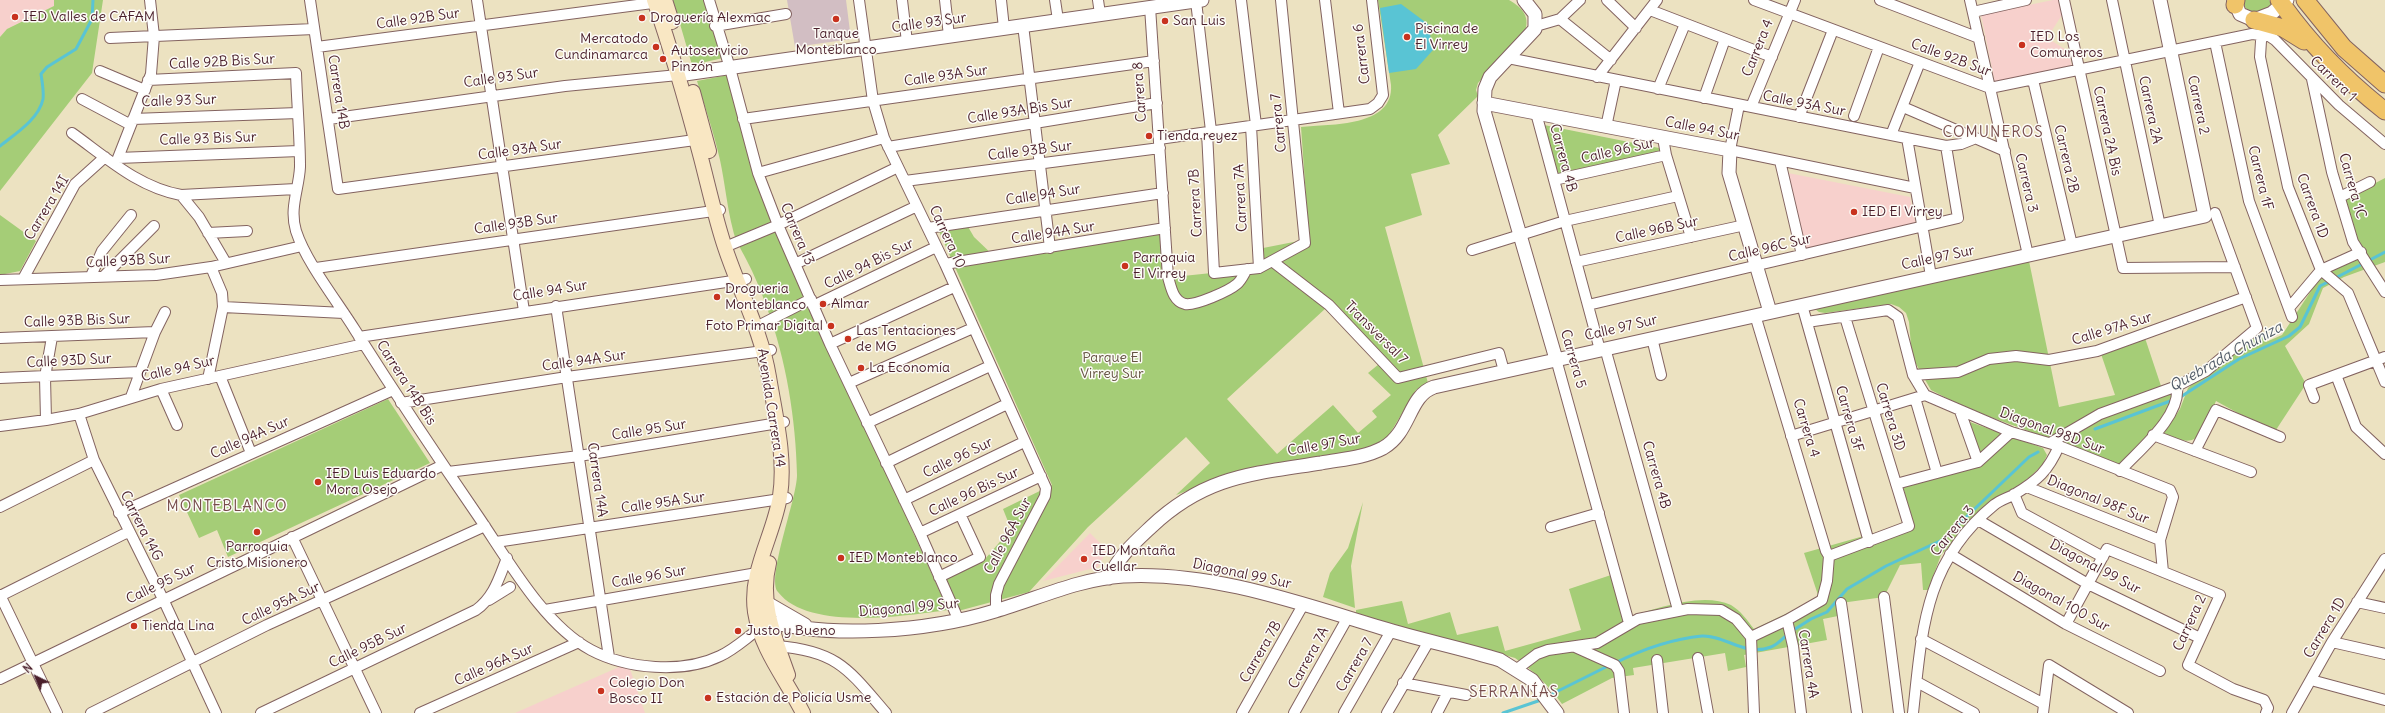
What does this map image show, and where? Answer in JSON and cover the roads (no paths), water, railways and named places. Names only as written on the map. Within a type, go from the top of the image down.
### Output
[{"type":"highway","points":[[2305,0],[2344,48],[2385,84]]},
{"type":"highway","points":[[2283,2],[2318,51],[2350,82],[2385,112]]},
{"type":"highway","points":[[2262,26],[2287,31],[2318,51]]},
{"type":"main road","name":"Avenida Carrera 14","points":[[660,1],[683,74],[728,246],[742,279],[767,351],[780,423],[790,465],[760,600]]},
{"type":"main road","name":"Avenida Carrera 14","points":[[783,499],[757,573],[762,622],[772,660],[803,713]]},
{"type":"main road","name":"Avenida Carrera 14","points":[[762,622],[777,646],[796,700]]},
{"type":"street","points":[[116,162],[148,80],[154,36],[150,0]]},
{"type":"street","name":"Carrera 14B","points":[[310,0],[338,189]]},
{"type":"street","points":[[477,0],[524,311]]},
{"type":"street","name":"Carrera 13","points":[[709,0],[715,26],[730,68],[758,173],[778,226],[830,344],[920,533],[959,621]]},
{"type":"street","name":"Carrera 10","points":[[859,0],[873,101],[886,143],[945,264],[1040,476]]},
{"type":"street","points":[[902,0],[908,42]]},
{"type":"street","points":[[945,0],[949,36]]},
{"type":"street","points":[[1001,0],[1004,28]]},
{"type":"street","points":[[1055,0],[1058,20]]},
{"type":"street","points":[[1098,0],[1100,14]]},
{"type":"street","name":"Calle 93 Sur","points":[[328,119],[565,86],[730,68],[1100,14],[1150,4],[1199,0]]},
{"type":"street","name":"Carrera 7B","points":[[1199,0],[1209,132],[1214,273],[1248,269]]},
{"type":"street","name":"Carrera 7A","points":[[1241,0],[1254,126],[1259,268]]},
{"type":"street","name":"Carrera 7","points":[[1272,261],[1305,243],[1281,0]]},
{"type":"street","points":[[1325,0],[1339,113]]},
{"type":"street","name":"Carrera 6","points":[[1372,0],[1383,95],[1378,103]]},
{"type":"street","points":[[1524,0],[1532,7],[1535,14],[1536,26],[1560,19],[1580,0]]},
{"type":"street","points":[[1607,0],[1636,28]]},
{"type":"street","points":[[1598,77],[1657,0]]},
{"type":"street","name":"Calle 92B Sur","points":[[1754,0],[1990,88],[2252,34],[2262,26]]},
{"type":"street","name":"Carrera 4","points":[[1750,107],[1795,0]]},
{"type":"street","points":[[1880,0],[1979,38]]},
{"type":"street","name":"Carrera 3","points":[[1970,0],[2028,255]]},
{"type":"street","points":[[1973,12],[2022,0]]},
{"type":"street","name":"Carrera 2A Bis","points":[[2064,0],[2123,268],[2235,267]]},
{"type":"street","name":"Carrera 2A","points":[[2112,0],[2160,226]]},
{"type":"street","name":"Carrera 2","points":[[2160,0],[2210,214],[2235,267],[2257,328],[2177,394]]},
{"type":"street","name":"Calle 92B Sur","points":[[317,47],[660,1]]},
{"type":"street","points":[[2235,2],[2240,14],[2262,26],[2283,2]]},
{"type":"street","name":"Carrera 8","points":[[1150,4],[1168,277],[1172,291],[1178,300],[1186,304],[1200,303],[1237,284],[1248,269]]},
{"type":"street","points":[[1650,10],[1772,57]]},
{"type":"street","points":[[715,26],[786,14]]},
{"type":"street","points":[[1560,19],[1611,60]]},
{"type":"street","points":[[1658,89],[1685,24]]},
{"type":"street","points":[[1023,25],[1050,248]]},
{"type":"street","name":"Carrera 5","points":[[1536,26],[1530,37],[1508,58],[1487,83],[1484,103],[1487,123],[1556,359],[1629,623]]},
{"type":"street","name":"Carrera 1","points":[[2262,26],[2269,36],[2281,45],[2339,106],[2385,144]]},
{"type":"street","name":"Carrera 1D","points":[[2262,26],[2260,57],[2288,187],[2324,273],[2348,293],[2385,382]]},
{"type":"street","points":[[110,38],[314,29]]},
{"type":"street","points":[[1799,117],[1833,30]]},
{"type":"street","points":[[1704,98],[1725,39]]},
{"type":"street","name":"Carrera 1F","points":[[2216,42],[2249,201],[2291,312],[2324,273]]},
{"type":"street","points":[[1854,116],[1879,47]]},
{"type":"street","name":"Calle 93A Sur","points":[[1508,58],[1946,146],[1961,144],[1976,138]]},
{"type":"street","name":"Calle 93A Sur","points":[[743,119],[1154,61]]},
{"type":"street","points":[[1891,135],[1920,62]]},
{"type":"street","points":[[100,71],[144,90]]},
{"type":"street","name":"Calle 92B Bis Sur","points":[[148,80],[296,73]]},
{"type":"street","name":"Carrera 14B Bis","points":[[296,73],[300,167],[293,213],[302,246],[392,390],[507,558],[545,610],[579,642],[609,658]]},
{"type":"street","name":"Carrera 1C","points":[[2312,79],[2332,172],[2353,242],[2365,258],[2385,292]]},
{"type":"street","points":[[1606,127],[1616,80]]},
{"type":"street","name":"Carrera 2B","points":[[2033,80],[2072,245]]},
{"type":"street","name":"Calle 93 Sur","points":[[82,99],[132,122],[298,113]]},
{"type":"street","name":"Calle 93A Bis Sur","points":[[758,173],[886,143],[1035,123],[1156,103]]},
{"type":"street","name":"Calle 93B Sur","points":[[905,181],[1040,164],[1159,144],[1209,132],[1370,109],[1378,103]]},
{"type":"street","name":"Calle 94 Sur","points":[[1484,103],[1730,150],[1915,188]]},
{"type":"street","points":[[1739,105],[1728,166],[1770,312]]},
{"type":"street","points":[[1903,107],[2004,151]]},
{"type":"street","name":"Carrera 4B","points":[[1536,113],[1588,305],[1603,349],[1678,610]]},
{"type":"street","points":[[72,133],[105,157],[116,162],[146,185],[163,192],[181,195],[296,189]]},
{"type":"street","points":[[1663,138],[1666,155],[1691,237]]},
{"type":"street","points":[[1907,138],[1930,276]]},
{"type":"street","name":"Calle 93A Sur","points":[[338,189],[701,139]]},
{"type":"street","name":"Calle 96C Sur","points":[[1588,305],[1958,218],[1946,146]]},
{"type":"street","name":"Calle 93 Bis Sur","points":[[116,162],[299,151]]},
{"type":"street","name":"Calle 96 Sur","points":[[1554,180],[1666,155]]},
{"type":"street","name":"Carrera 14I","points":[[23,279],[75,184],[105,157]]},
{"type":"street","points":[[1780,161],[1802,255]]},
{"type":"street","points":[[728,246],[778,226],[898,167]]},
{"type":"street","points":[[2340,197],[2370,182]]},
{"type":"street","name":"Calle 94 Sur","points":[[928,228],[1163,193]]},
{"type":"street","points":[[181,195],[208,233],[226,263]]},
{"type":"street","points":[[1472,250],[1565,221],[1678,196]]},
{"type":"street","points":[[795,264],[917,206]]},
{"type":"street","name":"Calle 93B Sur","points":[[316,268],[718,211]]},
{"type":"street","name":"Calle 97 Sur","points":[[1109,578],[1124,553],[1165,513],[1189,496],[1238,476],[1351,458],[1373,452],[1396,438],[1406,424],[1416,401],[1425,391],[1434,387],[2210,214]]},
{"type":"street","points":[[91,276],[102,251],[131,215]]},
{"type":"street","name":"Calle 96B Sur","points":[[1576,262],[1745,225]]},
{"type":"street","points":[[104,276],[154,226]]},
{"type":"street","name":"Calle 94A Sur","points":[[945,264],[1165,228]]},
{"type":"street","points":[[208,233],[247,231]]},
{"type":"street","name":"Calle 93B Sur","points":[[0,280],[156,275],[211,266],[302,246]]},
{"type":"street","name":"Calle 94 Bis Sur","points":[[759,325],[936,247]]},
{"type":"street","points":[[2324,273],[2365,258]]},
{"type":"street","points":[[1248,269],[1259,268],[1272,261]]},
{"type":"street","name":"Transversal 7","points":[[1272,261],[1329,305],[1398,378],[1499,353],[1504,371]]},
{"type":"street","points":[[208,379],[224,307],[222,292],[211,266]]},
{"type":"street","name":"Calle 94 Sur","points":[[0,426],[79,414],[161,389],[208,379],[361,340],[524,311],[742,279]]},
{"type":"street","points":[[830,344],[954,286]]},
{"type":"street","name":"Calle 97A Sur","points":[[1913,375],[1958,372],[1989,360],[2016,356],[2049,360],[2097,351],[2246,297]]},
{"type":"street","name":"Carrera 3F","points":[[1802,305],[1869,542]]},
{"type":"street","name":"Carrera 14A","points":[[556,306],[609,658]]},
{"type":"street","points":[[224,307],[344,313]]},
{"type":"street","points":[[1791,436],[1926,395],[1913,375],[1898,317],[1894,312],[1888,310],[1807,322]]},
{"type":"street","points":[[131,397],[155,332],[165,312]]},
{"type":"street","name":"Carrera 4","points":[[1755,315],[1827,554]]},
{"type":"street","name":"Carrera 3D","points":[[1845,317],[1909,526],[1869,542]]},
{"type":"street","points":[[849,383],[973,328]]},
{"type":"street","name":"Calle 93B Bis Sur","points":[[0,338],[155,332]]},
{"type":"street","points":[[46,420],[45,377],[52,337]]},
{"type":"street","points":[[1652,338],[1661,375]]},
{"type":"street","name":"Calle 94A Sur","points":[[401,403],[567,378],[767,351]]},
{"type":"street","points":[[2314,398],[2309,385],[2385,357]]},
{"type":"street","points":[[867,423],[990,366]]},
{"type":"street","name":"Calle 93D Sur","points":[[0,378],[140,372]]},
{"type":"street","points":[[2336,375],[2356,427],[2385,454]]},
{"type":"street","points":[[220,376],[251,453]]},
{"type":"street","points":[[161,389],[177,425]]},
{"type":"street","name":"Calle 94A Sur","points":[[119,512],[392,390]]},
{"type":"street","points":[[2054,445],[2100,414],[2177,394],[2172,414],[2120,470]]},
{"type":"street","name":"Diagonal 98D Sur","points":[[1926,395],[2011,432],[2054,445],[2170,490],[2173,497],[2160,540]]},
{"type":"street","points":[[1915,398],[1937,474]]},
{"type":"street","points":[[886,463],[1007,404]]},
{"type":"street","points":[[2195,451],[2216,410],[2280,437]]},
{"type":"street","points":[[1960,411],[1978,462]]},
{"type":"street","name":"Carrera 14G","points":[[79,414],[94,460],[128,532],[194,662],[216,713]]},
{"type":"street","name":"Calle 95 Sur","points":[[0,679],[292,537],[445,468],[579,456],[780,423]]},
{"type":"street","points":[[1896,484],[1978,462],[2011,432]]},
{"type":"street","points":[[2153,435],[2251,472]]},
{"type":"street","name":"Calle 96 Sur","points":[[904,500],[1024,442]]},
{"type":"street","name":"Carrera 3","points":[[1914,713],[1921,639],[1931,596],[1943,564],[1978,520],[1995,504],[2027,487],[2050,467],[2054,445]]},
{"type":"street","points":[[0,507],[94,460]]},
{"type":"street","name":"Calle 96 Bis Sur","points":[[920,533],[1040,476]]},
{"type":"street","name":"Calle 96A Sur","points":[[996,611],[996,595],[999,584],[1045,496],[1046,488],[1040,476]]},
{"type":"street","name":"Diagonal 98F Sur","points":[[2027,487],[2160,540]]},
{"type":"street","points":[[2014,494],[2022,513],[2105,553],[2163,572],[2160,540]]},
{"type":"street","name":"Calle 95A Sur","points":[[496,542],[783,499]]},
{"type":"street","points":[[1550,527],[1598,512]]},
{"type":"street","name":"Calle 96A Sur","points":[[939,577],[980,557],[960,514]]},
{"type":"street","name":"Diagonal 99 Sur","points":[[1978,520],[2088,584],[2200,638]]},
{"type":"street","name":"Calle 95A Sur","points":[[91,713],[322,600],[485,526]]},
{"type":"street","points":[[57,713],[0,596],[128,532]]},
{"type":"street","points":[[292,537],[376,713]]},
{"type":"street","points":[[1751,639],[1788,623],[1822,600],[1827,581],[1827,554],[1869,542]]},
{"type":"street","points":[[2066,624],[2105,553]]},
{"type":"street","name":"Diagonal 100 Sur","points":[[1950,554],[2066,624],[2160,671]]},
{"type":"street","name":"Calle 95B Sur","points":[[487,601],[507,558]]},
{"type":"street","name":"Carrera 1D","points":[[2292,713],[2332,642],[2385,560]]},
{"type":"street","name":"Carrera 2","points":[[2163,572],[2220,595],[2188,665],[2233,689],[2264,700],[2268,708],[2266,713]]},
{"type":"street","name":"Calle 96 Sur","points":[[545,610],[600,599],[757,573]]},
{"type":"street","name":"Diagonal 99 Sur","points":[[762,622],[812,628],[898,628],[959,621],[996,611],[1061,589],[1109,578],[1149,576],[1185,578],[1303,605],[1500,660],[1517,669]]},
{"type":"street","name":"Calle 95B Sur","points":[[261,713],[476,610],[487,601],[510,587]]},
{"type":"street","points":[[1884,597],[1899,713]]},
{"type":"street","points":[[760,600],[812,628]]},
{"type":"street","points":[[2357,602],[2385,608]]},
{"type":"street","points":[[1841,603],[1857,713]]},
{"type":"street","name":"Carrera 7B","points":[[1242,713],[1303,605]]},
{"type":"street","points":[[1557,713],[1538,686],[1517,669],[1537,654],[1548,650],[1596,643],[1629,623],[1678,610],[1698,608],[1725,612],[1736,619],[1751,639],[1754,713]]},
{"type":"street","name":"Carrera 7A","points":[[1294,713],[1348,618]]},
{"type":"street","points":[[609,658],[644,666],[690,665],[722,656],[762,622]]},
{"type":"street","name":"Carrera 4A","points":[[1788,623],[1792,638],[1801,713]]},
{"type":"street","name":"Carrera 7","points":[[1344,713],[1391,630]]},
{"type":"street","points":[[1921,639],[2044,708],[2049,665],[2128,713]]},
{"type":"street","points":[[1387,713],[1403,683],[1429,641]]},
{"type":"street","name":"Calle 96A Sur","points":[[420,713],[579,642]]},
{"type":"street","points":[[2332,642],[2385,654]]},
{"type":"street","points":[[777,646],[804,649],[842,665],[851,671],[886,713]]},
{"type":"street","points":[[1574,646],[1612,663],[1619,671],[1624,713]]},
{"type":"street","points":[[1698,658],[1708,713]]},
{"type":"street","points":[[1657,660],[1663,713]]},
{"type":"street","points":[[2311,680],[2385,700]]},
{"type":"street","points":[[1916,682],[1974,713]]},
{"type":"street","points":[[1403,683],[1466,695]]},
{"type":"street","points":[[1437,713],[1448,692]]},
{"type":"water","name":"Piscina de El Virrey","points":[[1401,4],[1428,24],[1433,50],[1416,69],[1389,73],[1380,8]]},
{"type":"waterway","points":[[0,146],[26,126],[37,113],[43,99],[41,74],[47,67],[76,49],[92,19],[93,0]]},
{"type":"waterway","name":"Quebrada Chuniza","points":[[2179,398],[2239,359],[2289,336],[2300,327],[2320,286],[2385,252]]},
{"type":"waterway","name":"Quebrada Chuniza","points":[[2095,429],[2173,400]]},
{"type":"waterway","name":"Quebrada Chuniza","points":[[1792,631],[1811,619],[1827,612],[1847,589],[1886,566],[1942,540],[2029,457],[2038,452]]},
{"type":"waterway","name":"Quebrada Chuniza","points":[[1615,663],[1657,645],[1691,637],[1711,637],[1744,648],[1761,649],[1773,646],[1788,634]]},
{"type":"waterway","name":"Quebrada Chuniza","points":[[1552,694],[1610,665]]},
{"type":"waterway","name":"Quebrada Chuniza","points":[[1503,713],[1541,700]]},
{"type":"place","name":"IED Valles de CAFAM","points":[[15,17]]},
{"type":"place","name":"Droguería Alexmac","points":[[642,18]]},
{"type":"place","name":"Tanque Monteblanco","points":[[836,19]]},
{"type":"place","name":"San Luis","points":[[1165,21]]},
{"type":"place","name":"Piscina de El Virrey","points":[[1407,37]]},
{"type":"place","name":"IED Los Comuneros","points":[[2022,45]]},
{"type":"place","name":"Mercatodo Cundinamarca","points":[[656,47]]},
{"type":"place","name":"Autoservicio Pinzón","points":[[663,59]]},
{"type":"place","name":"Tienda reyez","points":[[1149,136]]},
{"type":"place","name":"IED El Virrey","points":[[1854,212]]},
{"type":"place","name":"Parroquia El Virrey","points":[[1125,266]]},
{"type":"place","name":"Drogueria Monteblanco","points":[[717,297]]},
{"type":"place","name":"Almar","points":[[823,304]]},
{"type":"place","name":"Foto Primar Digital","points":[[831,326]]},
{"type":"place","name":"Las Tentaciones de MG","points":[[848,339]]},
{"type":"place","name":"La Economía","points":[[861,368]]},
{"type":"place","name":"IED Luis Eduardo Mora Osejo","points":[[318,482]]},
{"type":"place","name":"Parroquia Cristo Misionero","points":[[257,532]]},
{"type":"place","name":"IED Monteblanco","points":[[841,558]]},
{"type":"place","name":"IED Montaña Cuellar","points":[[1084,559]]},
{"type":"place","name":"Tienda Lina","points":[[134,626]]},
{"type":"place","name":"Justo y Bueno","points":[[738,631]]},
{"type":"place","name":"Colegio Don Bosco II","points":[[601,691]]},
{"type":"place","name":"Estación de Policía Usme","points":[[708,698]]},
{"type":"district","name":"COMUNEROS","points":[[1993,133]]},
{"type":"district","name":"MONTEBLANCO","points":[[227,507]]},
{"type":"district","name":"SERRANÍAS","points":[[1514,693]]},
{"type":"park label","name":"Parque El Virrey Sur","points":[[1112,366]]}]
